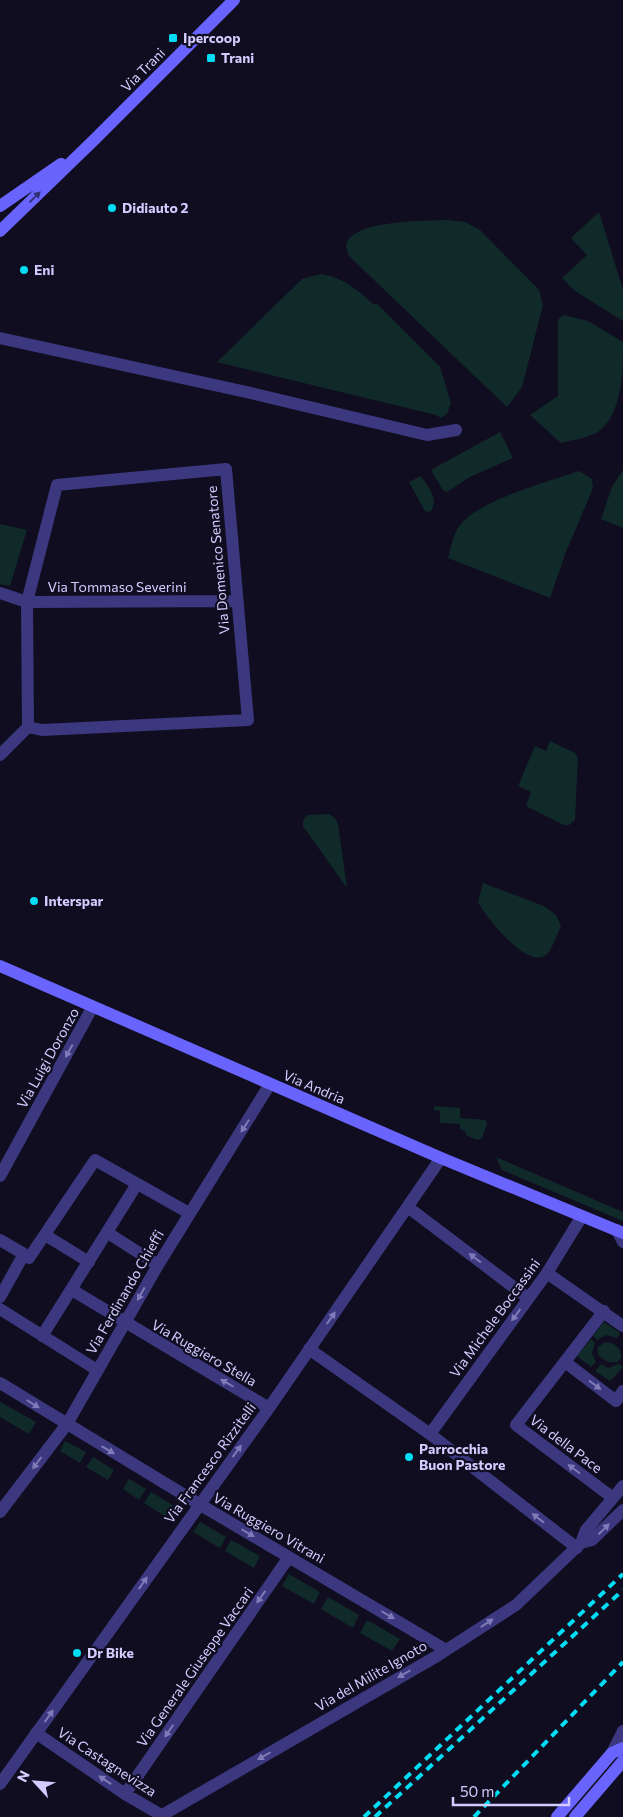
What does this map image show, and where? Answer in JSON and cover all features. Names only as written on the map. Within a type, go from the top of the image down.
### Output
[{"type":"main road","name":"Via Trani","points":[[0,231],[96,139],[234,0]]},
{"type":"main road","name":"Via Trani","points":[[0,206],[96,139]]},
{"type":"main road","name":"Via Andria","points":[[0,966],[92,1008],[620,1232]]},
{"type":"main road","points":[[557,1817],[618,1750]]},
{"type":"main road","points":[[575,1817],[623,1762]]},
{"type":"street","points":[[0,338],[427,434],[456,430]]},
{"type":"street","name":"Via Domenico Senatore","points":[[27,602],[57,485],[226,469],[236,601],[248,720],[42,730],[28,727]]},
{"type":"street","name":"Via Tommaso Severini","points":[[0,594],[27,602],[236,601]]},
{"type":"street","points":[[0,755],[28,727],[27,602]]},
{"type":"street","name":"Via Luigi Doronzo","points":[[0,1176],[92,1008]]},
{"type":"street","name":"Via Ferdinando Chieffi","points":[[0,1512],[67,1424],[189,1213],[270,1084]]},
{"type":"street","name":"Via Francesco Rizzitelli","points":[[0,1784],[269,1408],[442,1158]]},
{"type":"street","points":[[0,1240],[30,1258],[95,1160],[189,1213]]},
{"type":"street","points":[[42,1336],[137,1184]]},
{"type":"street","points":[[409,1208],[528,1298]]},
{"type":"street","name":"Via Michele Boccassini","points":[[430,1434],[547,1273],[582,1216]]},
{"type":"street","name":"Via Andria","points":[[620,1232],[623,1242]]},
{"type":"street","points":[[108,1233],[158,1265]]},
{"type":"street","points":[[45,1235],[89,1262]]},
{"type":"street","points":[[0,1297],[24,1254]]},
{"type":"street","points":[[547,1273],[623,1326]]},
{"type":"street","name":"Via Ruggiero Stella","points":[[72,1290],[269,1408]]},
{"type":"street","points":[[0,1310],[97,1370]]},
{"type":"street","name":"Via della Pace","points":[[604,1311],[516,1425],[613,1498]]},
{"type":"street","points":[[310,1349],[430,1434],[579,1546]]},
{"type":"street","points":[[565,1362],[616,1401],[623,1391]]},
{"type":"street","name":"Via Ruggiero Vitrani","points":[[0,1384],[446,1650]]},
{"type":"street","name":"Via del Milite Ignoto","points":[[579,1546],[586,1530],[623,1486]]},
{"type":"street","name":"Via del Milite Ignoto","points":[[160,1816],[446,1650],[516,1605],[579,1546],[592,1540],[623,1510]]},
{"type":"street","name":"Via Generale Giuseppe Vaccari","points":[[125,1794],[289,1557]]},
{"type":"street","points":[[618,1750],[623,1731]]},
{"type":"street","name":"Via Castagnevizza","points":[[36,1733],[160,1816]]},
{"type":"green space","points":[[599,212],[623,290],[623,321],[575,291],[562,278],[587,255],[571,238]]},
{"type":"green space","points":[[448,220],[465,222],[480,230],[539,290],[543,305],[522,387],[507,407],[349,256],[347,244],[353,235],[366,229],[384,224]]},
{"type":"green space","points":[[321,274],[343,281],[373,304],[377,304],[440,367],[451,403],[447,414],[441,418],[436,415],[217,362],[302,279]]},
{"type":"green space","points":[[563,315],[588,321],[623,342],[623,353],[620,391],[617,403],[606,424],[594,434],[561,443],[530,415],[558,396],[558,320]]},
{"type":"green space","points":[[500,432],[513,458],[470,477],[447,492],[443,490],[431,470]]},
{"type":"green space","points":[[623,470],[623,528],[601,519],[612,487]]},
{"type":"green space","points":[[579,471],[592,479],[593,488],[566,552],[550,598],[448,558],[456,532],[469,516],[515,493]]},
{"type":"green space","points":[[421,476],[432,493],[434,502],[430,512],[425,511],[409,482]]},
{"type":"green space","points":[[0,524],[27,530],[10,586],[0,584]]},
{"type":"green space","points":[[550,741],[575,753],[578,758],[575,820],[569,825],[564,825],[526,806],[531,792],[518,786],[535,746],[546,751]]},
{"type":"green space","points":[[329,814],[335,818],[338,824],[347,888],[303,826],[303,821],[307,815]]},
{"type":"green space","points":[[483,883],[544,906],[556,915],[561,926],[547,954],[539,958],[530,955],[519,949],[498,929],[478,902]]},
{"type":"green space","points":[[434,1106],[460,1108],[460,1118],[486,1120],[487,1124],[482,1138],[477,1140],[466,1135],[466,1132],[460,1129],[460,1124],[440,1123],[440,1111],[434,1110]]},
{"type":"green space","points":[[496,1157],[623,1212],[623,1221],[502,1170]]},
{"type":"green space","points":[[604,1322],[620,1333],[617,1338],[606,1335],[597,1340],[593,1336]]},
{"type":"green space","points":[[591,1339],[595,1343],[592,1353],[596,1362],[591,1367],[577,1356]]},
{"type":"green space","points":[[605,1342],[615,1345],[619,1349],[621,1358],[617,1362],[608,1362],[599,1356],[597,1348]]},
{"type":"green space","points":[[601,1364],[608,1368],[619,1364],[623,1367],[610,1381],[595,1371]]},
{"type":"green space","points":[[0,1402],[36,1422],[29,1434],[0,1417]]},
{"type":"green space","points":[[65,1441],[86,1452],[80,1463],[60,1451]]},
{"type":"green space","points":[[93,1457],[114,1470],[108,1480],[86,1467]]},
{"type":"green space","points":[[129,1479],[146,1489],[139,1500],[123,1489]]},
{"type":"green space","points":[[151,1492],[173,1505],[166,1517],[144,1503]]},
{"type":"green space","points":[[200,1522],[226,1537],[220,1548],[193,1532]]},
{"type":"green space","points":[[231,1540],[260,1556],[254,1568],[225,1551]]},
{"type":"green space","points":[[289,1574],[320,1592],[314,1604],[282,1586]]},
{"type":"green space","points":[[328,1597],[359,1615],[353,1628],[321,1609]]},
{"type":"green space","points":[[367,1620],[400,1639],[392,1651],[360,1633]]},
{"type":"railway","points":[[364,1817],[623,1574]]},
{"type":"railway","points":[[375,1817],[623,1590]]},
{"type":"railway","points":[[474,1817],[623,1662]]},
{"type":"place","name":"Ipercoop","points":[[173,38]]},
{"type":"place","name":"Trani","points":[[211,58]]},
{"type":"place","name":"Didiauto 2","points":[[112,208]]},
{"type":"place","name":"Eni","points":[[24,270]]},
{"type":"place","name":"Interspar","points":[[34,901]]},
{"type":"place","name":"Parrocchia Buon Pastore","points":[[409,1457]]},
{"type":"place","name":"Dr Bike","points":[[77,1653]]}]
